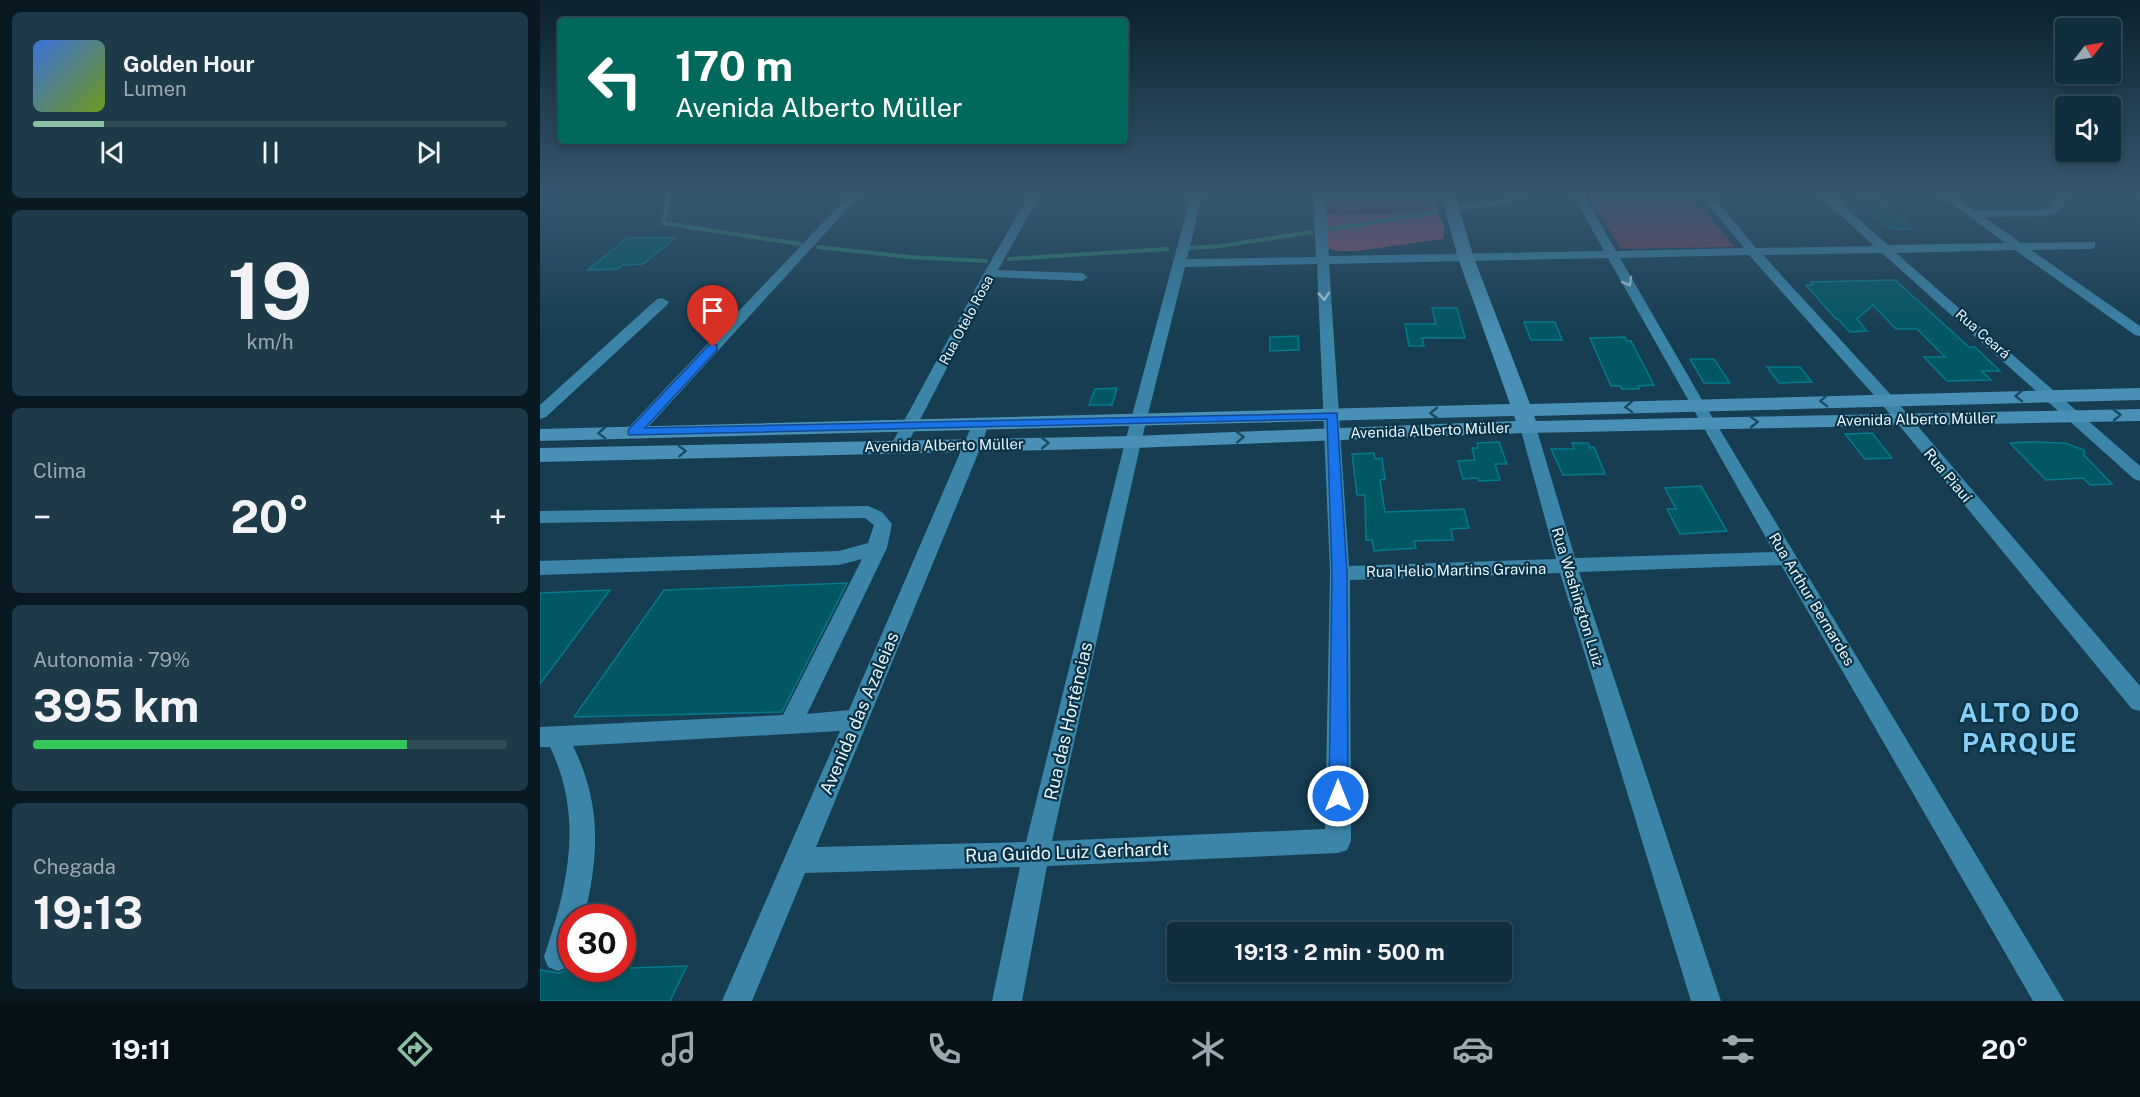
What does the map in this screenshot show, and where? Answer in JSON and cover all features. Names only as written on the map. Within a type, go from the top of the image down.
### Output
[{"type":"main road","name":"Rua Washington Luiz","points":[[1461,242],[1526,419]]},
{"type":"main road","name":"Avenida Alberto Müller","points":[[1703,414],[1886,399],[2140,394]]},
{"type":"main road","name":"Avenida Alberto Müller","points":[[540,455],[977,434],[1140,420],[1333,424],[1703,414],[1901,419],[2140,415]]},
{"type":"main road","name":"Avenida Alberto Müller","points":[[977,434],[1133,442],[1333,424]]},
{"type":"main road","name":"Avenida Alberto Müller","points":[[540,435],[634,432],[903,436]]},
{"type":"street","points":[[634,432],[811,242]]},
{"type":"street","name":"Rua Otelo Rosa","points":[[903,436],[1008,242]]},
{"type":"street","name":"Rua das Hortências","points":[[1007,1001],[1036,854],[1133,442],[1185,242]]},
{"type":"street","points":[[1321,242],[1340,573]]},
{"type":"street","name":"Rua Arthur Bernardes","points":[[1606,242],[1703,414],[2049,1001]]},
{"type":"street","name":"Rua Piauí","points":[[1745,242],[1886,399],[2140,702]]},
{"type":"street","name":"Rua Ceará","points":[[1877,242],[2140,475]]},
{"type":"street","points":[[2017,242],[2119,313],[2140,332]]},
{"type":"street","points":[[1180,264],[2091,245]]},
{"type":"street","points":[[990,273],[1082,277]]},
{"type":"street","points":[[540,414],[663,302]]},
{"type":"street","points":[[2119,313],[2140,322]]},
{"type":"street","name":"Rua Washington Luiz","points":[[1526,419],[1568,567],[1706,1001]]},
{"type":"street","name":"Avenida das Azaleias","points":[[737,1001],[977,434]]},
{"type":"street","points":[[540,517],[868,512],[876,516],[883,524],[877,548],[790,725]]},
{"type":"street","points":[[540,568],[839,558],[877,548]]},
{"type":"street","name":"Rua Helio Martins Gravina","points":[[1340,573],[1788,558]]},
{"type":"street","name":"Rua Guido Luiz Gerhardt","points":[[796,860],[1036,854],[1338,841],[1340,573]]},
{"type":"street","points":[[548,737],[790,725],[857,719]]},
{"type":"street","points":[[548,737],[572,765],[581,801],[580,871],[573,904]]},
{"type":"shaded area","points":[[1327,242],[1423,242],[1356,251],[1336,251],[1327,248]]},
{"type":"shaded area","points":[[1617,242],[1731,242],[1735,247],[1621,249]]},
{"type":"building","points":[[622,242],[670,242],[643,264],[623,265],[618,269],[588,270]]},
{"type":"building","points":[[1895,280],[1969,347],[1975,347],[2000,371],[1982,371],[1991,380],[1947,381],[1924,357],[1945,357],[1917,329],[1896,329],[1873,305],[1857,319],[1867,331],[1850,332],[1806,285],[1813,285],[1811,282]]},
{"type":"building","points":[[1432,308],[1457,308],[1465,338],[1422,338],[1424,346],[1409,346],[1405,324],[1436,324]]},
{"type":"building","points":[[1524,322],[1555,322],[1562,340],[1531,340]]},
{"type":"building","points":[[1298,336],[1299,350],[1270,351],[1270,337]]},
{"type":"building","points":[[1625,337],[1627,341],[1631,341],[1654,385],[1638,386],[1639,389],[1622,389],[1620,386],[1611,386],[1590,338]]},
{"type":"building","points":[[1690,359],[1714,359],[1730,383],[1704,383]]},
{"type":"building","points":[[1767,367],[1800,367],[1812,382],[1779,383]]},
{"type":"building","points":[[1117,388],[1112,405],[1089,405],[1095,389]]},
{"type":"building","points":[[1872,433],[1892,458],[1865,459],[1845,434]]},
{"type":"building","points":[[1499,442],[1507,464],[1495,464],[1500,480],[1463,479],[1458,461],[1475,460],[1472,448],[1478,448],[1477,443]]},
{"type":"building","points":[[1572,443],[1588,443],[1590,448],[1594,447],[1605,474],[1563,475],[1551,449],[1574,449]]},
{"type":"building","points":[[2010,443],[2065,443],[2084,450],[2084,455],[2112,484],[2090,485],[2083,478],[2046,480]]},
{"type":"building","points":[[1374,453],[1375,459],[1382,458],[1385,479],[1380,480],[1385,512],[1464,509],[1469,528],[1451,529],[1453,540],[1414,541],[1416,548],[1374,551],[1372,540],[1366,540],[1365,495],[1357,495],[1352,454]]},
{"type":"building","points":[[1701,486],[1727,531],[1680,534],[1667,509],[1676,509],[1665,488]]},
{"type":"building","points":[[847,583],[782,712],[574,717],[664,590]]},
{"type":"building","points":[[610,590],[540,684],[540,593]]},
{"type":"building","points":[[687,966],[670,1001],[540,1001],[540,970],[558,973],[558,982],[636,982],[636,968]]},
{"type":"waterway","points":[[785,242],[800,244]]},
{"type":"waterway","points":[[1188,248],[1249,242]]},
{"type":"waterway","points":[[818,247],[909,257],[986,261]]},
{"type":"waterway","points":[[1009,259],[1167,249]]},
{"type":"district","name":"ALTO DO PARQUE","points":[[2020,727]]},
{"type":"route","points":[[713,347],[634,432],[1333,415],[1340,573],[1338,796]]}]
